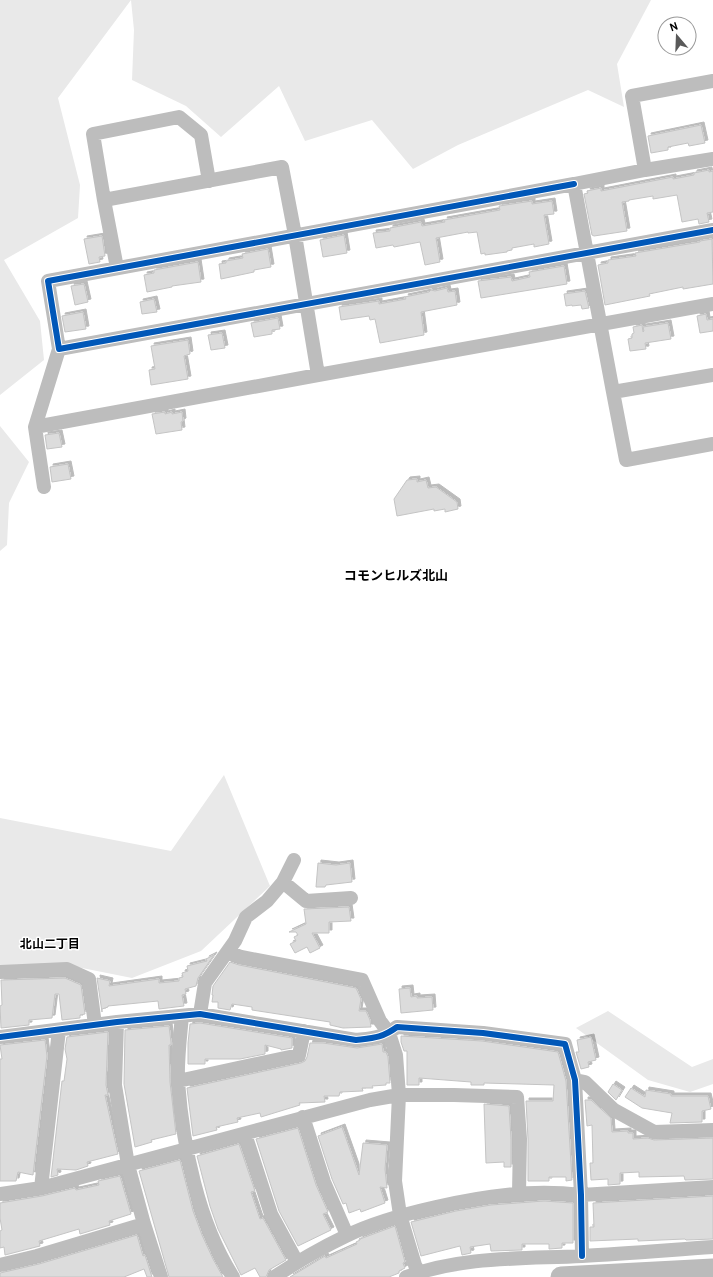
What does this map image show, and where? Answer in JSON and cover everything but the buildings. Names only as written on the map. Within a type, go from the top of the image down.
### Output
[{"type":"street","points":[[645,170],[632,96],[713,81]]},
{"type":"street","points":[[117,268],[93,134],[179,117],[201,135],[209,181]]},
{"type":"street","points":[[44,487],[35,427],[58,348],[48,281],[645,170],[713,159]]},
{"type":"street","points":[[104,200],[282,168],[295,235],[318,375]]},
{"type":"street","points":[[574,184],[626,460],[713,444]]},
{"type":"street","points":[[58,348],[713,230]]},
{"type":"street","points":[[35,427],[713,304]]},
{"type":"street","points":[[613,392],[713,375]]},
{"type":"street","points":[[200,1014],[205,983],[235,941],[246,917],[267,901],[283,882],[294,860]]},
{"type":"street","points":[[283,882],[306,901],[351,898]]},
{"type":"street","points":[[228,952],[240,957],[362,980],[380,1021],[389,1033],[396,1055],[399,1095],[395,1181],[400,1215],[415,1276],[451,1265],[491,1260],[582,1256],[713,1247]]},
{"type":"street","points":[[0,972],[66,969],[89,979],[95,1025]]},
{"type":"street","points":[[0,1037],[117,1022],[200,1014],[356,1040],[378,1038],[397,1027],[482,1033],[565,1044],[575,1080],[581,1195],[582,1256]]},
{"type":"street","points":[[182,1016],[178,1081],[186,1149],[196,1188],[211,1234],[233,1277]]},
{"type":"street","points":[[117,1022],[115,1085],[128,1165],[144,1224],[161,1277]]},
{"type":"street","points":[[41,1188],[59,1030]]},
{"type":"street","points":[[178,1081],[299,1055],[304,1031]]},
{"type":"street","points":[[575,1080],[586,1082],[614,1110],[654,1132],[713,1130]]},
{"type":"street","points":[[0,1194],[41,1188],[245,1134],[303,1117],[370,1100],[399,1095],[517,1097],[520,1139],[519,1193]]},
{"type":"street","points":[[303,1117],[324,1182],[347,1235]]},
{"type":"street","points":[[245,1134],[272,1214],[297,1262]]},
{"type":"street","points":[[274,1277],[297,1262],[347,1235],[400,1215],[472,1198],[519,1193],[561,1192],[581,1195],[713,1187]]},
{"type":"street","points":[[0,1265],[37,1256],[144,1224]]},
{"type":"shaded area","points":[[0,0],[131,0],[58,98],[80,185],[78,218],[4,260],[40,321],[44,360],[0,395]]},
{"type":"shaded area","points":[[131,0],[651,0],[617,64],[624,107],[588,90],[458,145],[413,169],[372,120],[305,141],[279,86],[221,137],[186,106],[132,80],[134,30]]},
{"type":"shaded area","points":[[0,426],[29,462],[9,503],[7,545],[0,551]]},
{"type":"shaded area","points":[[224,775],[270,886],[201,951],[132,978],[72,966],[0,965],[0,818],[171,851]]},
{"type":"shaded area","points":[[608,1011],[692,1067],[713,1059],[713,1084],[690,1092],[648,1080],[576,1028]]},
{"type":"waterway","points":[[561,1277],[713,1269]]},
{"type":"cycle path","points":[[574,184],[48,281],[59,349],[713,230]]},
{"type":"cycle path","points":[[0,1037],[117,1022],[200,1014],[356,1040],[382,1035],[397,1027],[483,1033],[565,1044],[575,1080],[581,1195],[582,1256]]},
{"type":"district","name":"コモンヒルズ北山","points":[[396,575]]},
{"type":"district","name":"北山二丁目","points":[[50,944]]}]
